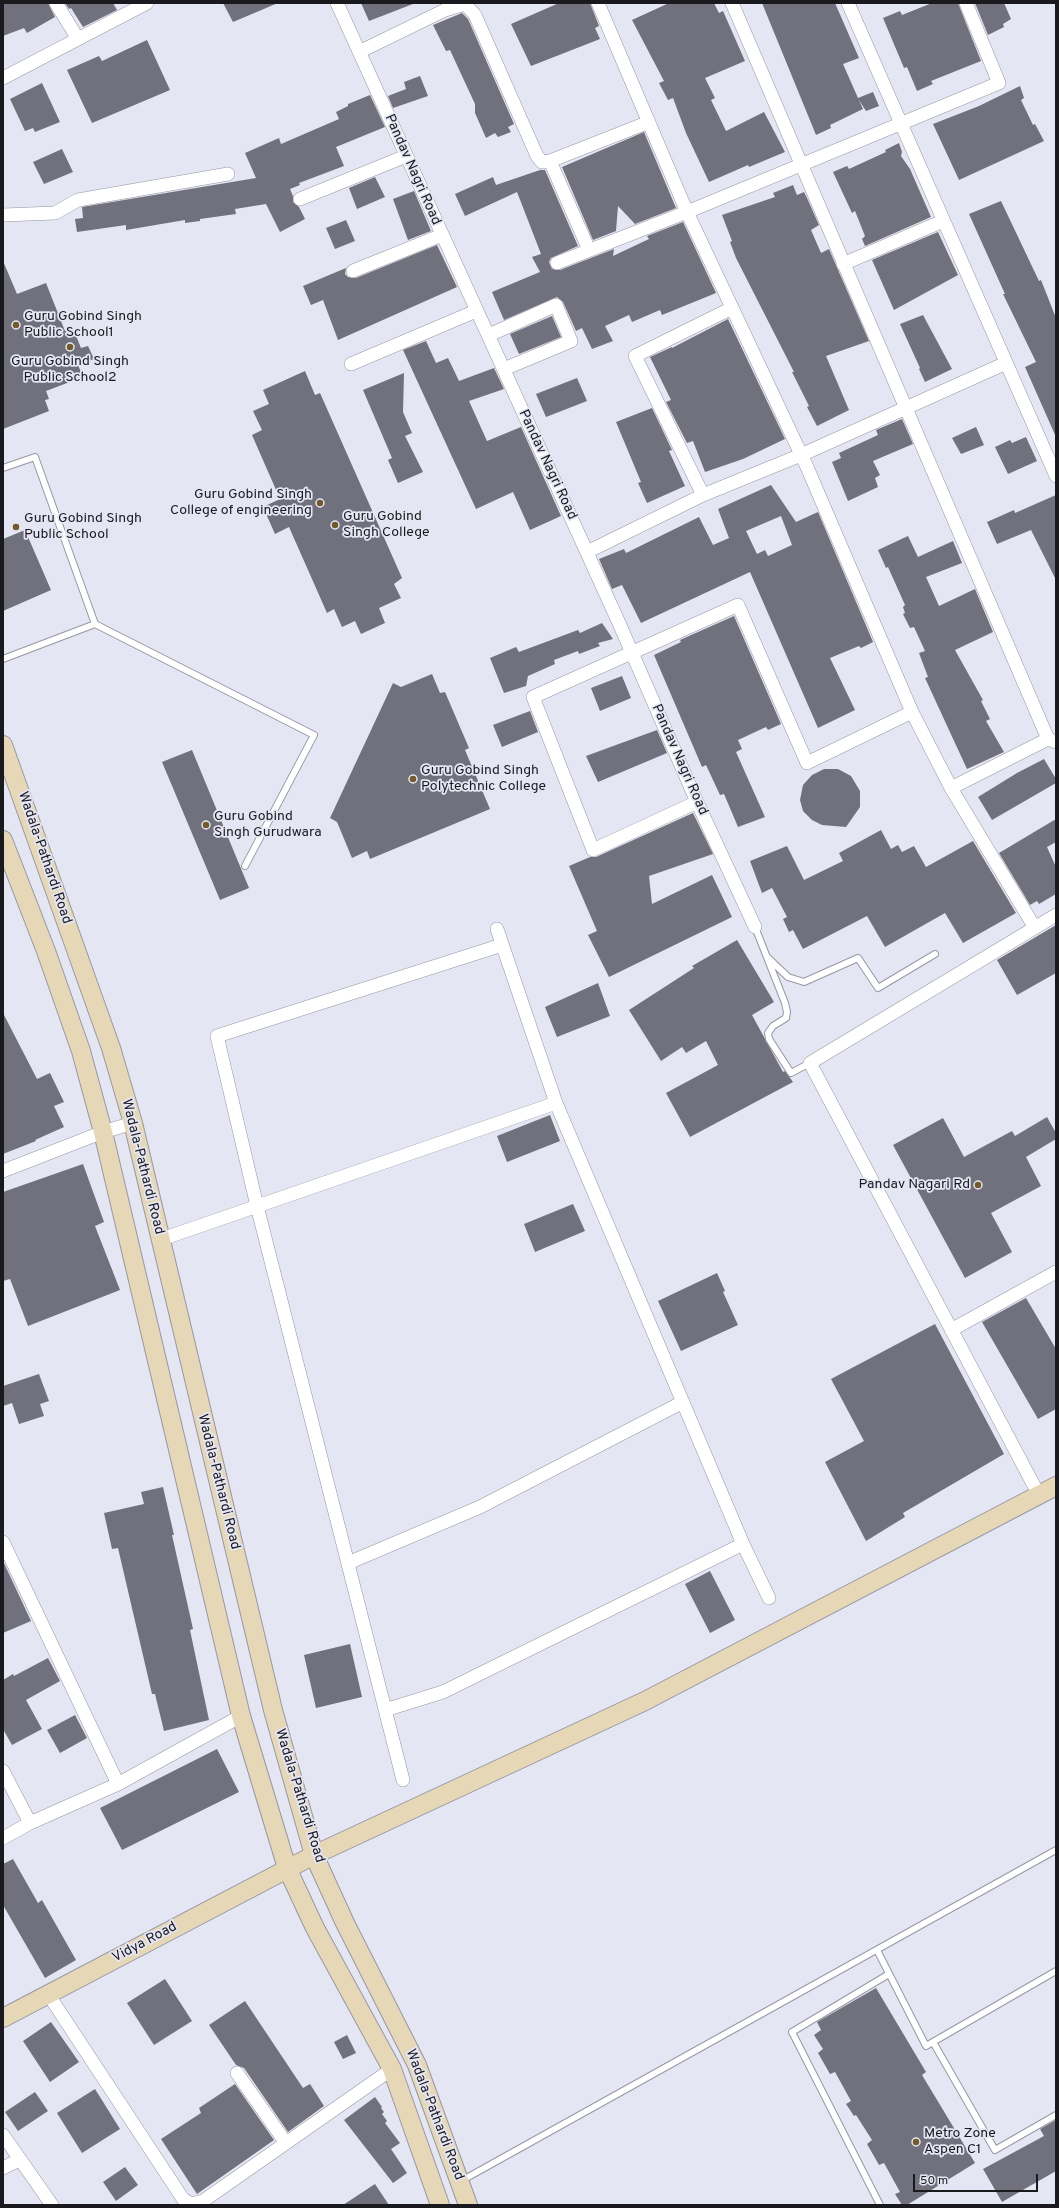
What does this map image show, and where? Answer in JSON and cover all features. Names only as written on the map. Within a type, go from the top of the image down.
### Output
[{"type":"main road","name":"Wadala-Pathardi Road","points":[[3,745],[111,1048],[132,1123],[159,1240],[274,1710],[314,1855],[345,1923],[417,2065],[468,2205]]},
{"type":"main road","name":"Wadala-Pathardi Road","points":[[3,840],[66,1008],[103,1132],[241,1716],[287,1868],[315,1928],[392,2069],[437,2203]]},
{"type":"main road","name":"Vidya Road","points":[[3,2018],[287,1868],[646,1701],[1056,1486]]},
{"type":"street","points":[[56,3],[78,40]]},
{"type":"street","points":[[3,78],[147,3]]},
{"type":"street","name":"Pandav Nagri Road","points":[[337,3],[633,653],[697,802],[755,927]]},
{"type":"street","points":[[598,3],[688,212],[801,455],[912,712],[951,788],[1035,928]]},
{"type":"street","points":[[732,3],[800,166],[1052,741],[951,788]]},
{"type":"street","points":[[848,3],[1006,363],[1053,462],[1056,476]]},
{"type":"street","points":[[557,263],[688,212],[999,83],[966,3]]},
{"type":"street","points":[[360,52],[445,10],[464,4],[475,15],[537,156],[542,162],[550,161],[649,122]]},
{"type":"street","points":[[300,199],[406,156]]},
{"type":"street","points":[[550,161],[589,250]]},
{"type":"street","points":[[3,215],[55,212],[78,200],[228,174]]},
{"type":"street","points":[[843,264],[943,221]]},
{"type":"street","points":[[353,272],[442,235]]},
{"type":"street","points":[[489,335],[556,305],[571,340],[504,370]]},
{"type":"street","points":[[703,495],[635,356],[732,308]]},
{"type":"street","points":[[352,364],[476,311]]},
{"type":"street","points":[[587,552],[703,495],[801,455],[1006,363]]},
{"type":"street","points":[[697,802],[593,850],[533,697],[738,605],[807,763],[912,712]]},
{"type":"street","points":[[1039,1495],[810,1063],[1056,916]]},
{"type":"street","points":[[497,929],[556,1103],[743,1544],[769,1598]]},
{"type":"street","points":[[402,1780],[257,1206],[217,1036],[502,945]]},
{"type":"street","points":[[159,1240],[556,1103]]},
{"type":"street","points":[[3,1170],[103,1132],[132,1123]]},
{"type":"street","points":[[951,1330],[1056,1272]]},
{"type":"street","points":[[348,1563],[480,1507],[683,1402]]},
{"type":"street","points":[[3,1542],[118,1784]]},
{"type":"street","points":[[385,1710],[443,1692],[743,1544]]},
{"type":"street","points":[[3,1838],[30,1823],[118,1784],[241,1716]]},
{"type":"street","points":[[3,1771],[30,1823]]},
{"type":"street","points":[[48,1994],[187,2201],[191,2204],[203,2201],[392,2069]]},
{"type":"street","points":[[237,2073],[286,2143]]},
{"type":"street","points":[[3,2135],[19,2160],[52,2205]]},
{"type":"street","points":[[3,2168],[19,2160]]},
{"type":"lane","points":[[3,468],[35,457],[95,624],[314,735],[244,866]]},
{"type":"lane","points":[[3,659],[95,624]]},
{"type":"lane","points":[[755,927],[785,1003],[787,1012],[786,1018],[773,1026],[768,1033],[769,1039],[791,1073],[810,1063]]},
{"type":"lane","points":[[767,957],[788,976],[804,982],[858,958],[878,988],[935,954]]},
{"type":"lane","points":[[460,2181],[1056,1850]]},
{"type":"lane","points":[[877,1950],[926,2046],[1056,1972]]},
{"type":"lane","points":[[880,2205],[792,2032],[889,1974]]},
{"type":"lane","points":[[933,2042],[995,2150],[1056,2115]]},
{"type":"building","points":[[3,3],[48,3],[55,17],[27,33],[24,28],[3,36]]},
{"type":"building","points":[[65,3],[113,3],[117,10],[83,27],[71,8],[69,9]]},
{"type":"building","points":[[223,3],[278,3],[233,22]]},
{"type":"building","points":[[361,3],[413,3],[413,4],[369,21]]},
{"type":"building","points":[[559,3],[590,3],[599,26],[595,28],[600,39],[531,66],[511,24]]},
{"type":"building","points":[[669,3],[714,3],[719,13],[723,11],[745,61],[705,78],[715,98],[711,100],[726,131],[764,112],[785,152],[749,167],[748,165],[709,182],[686,133],[673,98],[668,100],[659,83],[664,81],[632,20]]},
{"type":"building","points":[[762,3],[835,3],[859,58],[843,64],[858,98],[873,92],[879,106],[866,111],[859,100],[863,109],[830,125],[831,128],[816,135]]},
{"type":"building","points":[[932,3],[958,3],[981,61],[931,81],[933,84],[917,91],[907,67],[904,68],[883,18],[900,11],[902,15]]},
{"type":"building","points":[[975,3],[1004,3],[1011,19],[1003,24],[1004,27],[988,35]]},
{"type":"building","points":[[462,13],[468,19],[514,124],[508,127],[511,132],[498,137],[495,133],[486,138],[475,113],[475,104],[450,50],[446,51],[433,25]]},
{"type":"building","points":[[147,40],[170,90],[92,123],[67,70],[99,56],[102,61]]},
{"type":"building","points":[[420,76],[428,96],[393,108],[388,96],[406,89],[404,82]]},
{"type":"building","points":[[42,83],[60,122],[35,132],[33,128],[25,131],[10,99]]},
{"type":"building","points":[[1020,86],[1024,98],[1021,100],[1033,125],[1035,124],[1044,141],[959,180],[933,124],[979,106]]},
{"type":"building","points":[[370,95],[385,127],[336,147],[344,166],[299,183],[300,185],[290,189],[293,196],[293,202],[299,207],[305,219],[280,232],[266,204],[235,209],[236,214],[200,219],[200,221],[185,223],[185,220],[126,230],[126,225],[77,232],[75,219],[83,218],[82,207],[256,178],[245,153],[279,138],[281,144],[339,119],[336,112],[348,106],[348,104]]},
{"type":"building","points":[[644,132],[676,208],[635,224],[618,206],[616,231],[593,240],[562,167]]},
{"type":"building","points":[[899,143],[902,152],[901,156],[910,169],[931,217],[865,246],[862,239],[865,236],[855,211],[852,213],[833,172],[847,166],[849,169],[886,152],[885,150]]},
{"type":"building","points":[[62,149],[73,172],[44,184],[33,162]]},
{"type":"building","points":[[540,170],[545,170],[578,246],[551,258],[549,262],[552,269],[560,270],[614,249],[613,256],[649,239],[647,236],[683,222],[716,293],[662,315],[660,310],[632,322],[629,315],[605,326],[613,341],[592,349],[582,328],[576,331],[563,302],[557,297],[504,320],[492,292],[540,272],[532,257],[541,254],[517,192],[465,216],[455,194],[493,177],[496,185]]},
{"type":"building","points":[[375,177],[385,197],[357,209],[349,188]]},
{"type":"building","points":[[793,185],[797,195],[804,192],[807,198],[819,225],[811,230],[821,253],[829,249],[869,341],[826,356],[849,410],[817,426],[792,372],[794,372],[736,258],[730,242],[732,241],[722,215],[775,197],[773,193]]},
{"type":"building","points":[[414,191],[431,231],[408,240],[393,199]]},
{"type":"building","points":[[1001,201],[1039,281],[1041,280],[1056,318],[1056,437],[1025,367],[1036,362],[1003,294],[1005,294],[969,214]]},
{"type":"building","points":[[346,220],[355,241],[335,249],[326,228]]},
{"type":"building","points":[[938,232],[958,275],[894,310],[872,260]]},
{"type":"building","points":[[437,245],[457,287],[338,340],[323,300],[311,305],[303,286],[346,268],[345,274],[348,277],[356,278]]},
{"type":"building","points":[[3,261],[17,294],[46,283],[65,331],[73,328],[81,348],[88,346],[94,359],[78,365],[83,377],[46,391],[49,399],[45,400],[49,411],[3,429]]},
{"type":"building","points":[[923,315],[952,369],[925,382],[900,324]]},
{"type":"building","points":[[552,316],[561,337],[519,354],[510,334]]},
{"type":"building","points":[[728,319],[785,439],[743,459],[705,472],[693,441],[687,443],[666,402],[671,400],[650,357],[672,348]]},
{"type":"building","points":[[426,341],[436,363],[448,358],[459,381],[494,368],[504,389],[469,401],[487,441],[521,427],[561,516],[530,530],[513,492],[476,509],[403,350]]},
{"type":"building","name":"Guru Gobind Singh College of engineering","points":[[305,371],[315,395],[320,393],[402,578],[394,584],[401,598],[379,608],[385,623],[361,634],[355,621],[342,627],[334,609],[327,613],[289,527],[275,534],[263,507],[280,499],[252,435],[262,430],[253,411],[269,404],[263,390]]},
{"type":"building","points":[[404,373],[403,412],[412,433],[405,436],[423,472],[398,483],[388,460],[392,458],[363,390]]},
{"type":"building","points":[[577,378],[587,401],[546,417],[536,394]]},
{"type":"building","points":[[652,408],[672,450],[669,451],[685,486],[647,503],[638,483],[641,482],[616,422]]},
{"type":"building","points":[[902,419],[913,444],[873,461],[880,475],[875,478],[878,487],[848,501],[832,462],[841,458],[839,453],[878,435],[876,430]]},
{"type":"building","points":[[976,427],[984,445],[961,454],[952,438]]},
{"type":"building","points":[[1026,437],[1037,461],[1008,474],[995,447],[1010,440],[1012,443]]},
{"type":"building","points":[[771,485],[796,522],[818,512],[873,642],[861,648],[859,646],[830,658],[855,710],[818,728],[750,572],[641,623],[622,585],[612,589],[599,559],[624,549],[626,553],[699,517],[713,545],[729,538],[718,509]],"holes":[[[781,516],[792,545],[768,556],[765,550],[757,554],[746,531]]]},
{"type":"building","points":[[1056,495],[1056,580],[1031,530],[997,544],[987,522],[1014,510],[1015,513]]},
{"type":"building","points":[[25,530],[51,590],[3,611],[3,539]]},
{"type":"building","points":[[908,536],[918,557],[953,541],[962,563],[926,577],[939,606],[975,589],[993,632],[955,650],[983,700],[981,701],[990,719],[986,721],[1004,752],[967,769],[925,678],[928,677],[919,653],[925,651],[914,627],[910,628],[903,614],[905,613],[903,607],[905,605],[888,567],[886,568],[878,550]]},
{"type":"building","points":[[734,616],[781,724],[768,730],[766,727],[738,740],[742,749],[736,752],[765,817],[738,827],[724,794],[720,795],[706,765],[702,767],[654,655],[681,642],[680,640]]},
{"type":"building","points":[[602,623],[613,639],[598,643],[600,646],[579,654],[578,651],[554,660],[555,664],[528,676],[526,686],[504,693],[490,658],[516,647],[519,652],[578,630],[580,633]]},
{"type":"building","name":"Guru Gobind Singh Polytechnic College","points":[[432,674],[440,693],[445,692],[469,748],[465,750],[490,809],[370,859],[367,851],[352,858],[337,822],[330,818],[393,683],[401,687]]},
{"type":"building","points":[[622,676],[631,698],[600,711],[591,688]]},
{"type":"building","points":[[530,711],[538,732],[502,747],[493,725]]},
{"type":"building","points":[[657,730],[667,753],[598,782],[586,756]]},
{"type":"building","name":"Guru Gobind Singh Gurudwara","points":[[192,750],[249,888],[220,900],[162,762]]},
{"type":"building","points":[[1044,759],[1056,779],[1056,783],[992,820],[978,797],[1017,773]]},
{"type":"building","points":[[824,769],[838,769],[851,776],[860,791],[860,807],[846,827],[822,825],[812,820],[803,811],[800,800],[803,785],[812,775]]},
{"type":"building","points":[[693,813],[713,854],[649,876],[652,904],[712,875],[732,917],[609,977],[588,935],[597,931],[569,866],[590,857],[596,857]]},
{"type":"building","points":[[1056,819],[1056,842],[1047,847],[1056,867],[1056,894],[1039,904],[1037,901],[1030,905],[999,853]]},
{"type":"building","points":[[881,830],[891,849],[898,845],[902,852],[914,846],[926,867],[973,841],[1016,913],[963,943],[945,913],[885,947],[867,916],[803,949],[793,930],[789,932],[783,919],[787,917],[772,888],[762,893],[750,861],[787,846],[804,880],[843,861],[839,853]]},
{"type":"building","points":[[1056,925],[1056,973],[1017,995],[997,960]]},
{"type":"building","points":[[737,940],[774,1002],[752,1015],[783,1072],[785,1071],[793,1082],[690,1137],[666,1093],[718,1065],[706,1041],[686,1053],[682,1047],[661,1061],[629,1010],[694,968],[692,966]]},
{"type":"building","points":[[598,983],[610,1016],[557,1037],[545,1007]]},
{"type":"building","points":[[3,1013],[37,1079],[50,1073],[64,1102],[54,1106],[64,1127],[35,1140],[36,1141],[3,1154]]},
{"type":"building","points":[[550,1115],[560,1141],[507,1162],[497,1136]]},
{"type":"building","points":[[1047,1117],[1056,1133],[1056,1139],[1026,1157],[1041,1186],[991,1213],[1012,1252],[965,1278],[893,1145],[943,1118],[964,1157],[1012,1131],[1015,1136]]},
{"type":"building","points":[[83,1164],[104,1222],[95,1226],[120,1290],[28,1326],[10,1279],[3,1281],[3,1192]]},
{"type":"building","points":[[573,1204],[585,1231],[535,1252],[524,1224]]},
{"type":"building","points":[[717,1273],[725,1291],[723,1292],[738,1325],[681,1351],[658,1301]]},
{"type":"building","points":[[1026,1298],[1056,1349],[1056,1409],[1038,1419],[982,1322]]},
{"type":"building","points":[[935,1324],[1004,1454],[903,1513],[905,1517],[866,1541],[825,1462],[864,1441],[831,1379]]},
{"type":"building","points":[[39,1374],[49,1401],[40,1404],[44,1416],[19,1424],[12,1403],[3,1406],[3,1386]]},
{"type":"building","points":[[163,1487],[193,1629],[190,1630],[209,1720],[164,1731],[155,1694],[152,1694],[118,1548],[112,1549],[104,1513],[144,1504],[141,1492]]},
{"type":"building","points":[[3,1561],[31,1621],[3,1633]]},
{"type":"building","points":[[710,1571],[735,1620],[710,1633],[685,1584]]},
{"type":"building","points":[[350,1644],[362,1697],[316,1708],[304,1655]]},
{"type":"building","points":[[48,1658],[60,1681],[26,1700],[42,1729],[12,1745],[3,1729],[3,1680],[13,1674],[14,1676]]},
{"type":"building","points":[[75,1715],[87,1738],[60,1753],[47,1730]]},
{"type":"building","points":[[217,1749],[239,1792],[122,1850],[100,1808]]},
{"type":"building","points":[[13,1859],[38,1903],[42,1900],[76,1960],[45,1978],[3,1905],[3,1864]]},
{"type":"building","points":[[165,1979],[192,2021],[154,2045],[127,2003]]},
{"type":"building","points":[[876,1988],[926,2072],[922,2075],[975,2163],[907,2205],[902,2205],[895,2194],[900,2192],[884,2163],[879,2165],[867,2144],[872,2140],[856,2115],[854,2116],[846,2104],[851,2101],[835,2072],[830,2074],[818,2053],[823,2049],[814,2035],[821,2030],[817,2022]]},
{"type":"building","points":[[245,2001],[303,2088],[310,2084],[324,2106],[288,2132],[244,2068],[236,2065],[209,2025]]},
{"type":"building","points":[[51,2022],[79,2062],[50,2082],[23,2041]]},
{"type":"building","points":[[347,2035],[356,2053],[343,2059],[334,2042]]},
{"type":"building","points":[[235,2084],[274,2140],[197,2194],[161,2139],[201,2113],[199,2108]]},
{"type":"building","points":[[95,2089],[120,2129],[82,2153],[57,2113]]},
{"type":"building","points":[[35,2092],[48,2111],[18,2131],[5,2112]]},
{"type":"building","points":[[375,2097],[384,2112],[382,2114],[387,2121],[385,2123],[400,2143],[391,2149],[407,2173],[393,2183],[344,2120]]},
{"type":"building","name":"Metro Zone Aspen C1","points":[[1056,2120],[1056,2171],[1002,2202],[983,2169],[1044,2136],[1040,2129]]},
{"type":"building","points":[[125,2167],[138,2185],[116,2201],[103,2182]]},
{"type":"building","points":[[375,2184],[389,2205],[343,2205]]},
{"type":"place","name":"Guru Gobind Singh Public School1","points":[[16,325]]},
{"type":"place","name":"Guru Gobind Singh Public School2","points":[[70,347]]},
{"type":"place","name":"Guru Gobind Singh College of engineering","points":[[320,503]]},
{"type":"place","name":"Guru Gobind Singh College","points":[[335,525]]},
{"type":"place","name":"Guru Gobind Singh Public School","points":[[16,527]]},
{"type":"place","name":"Guru Gobind Singh Polytechnic College","points":[[413,779]]},
{"type":"place","name":"Guru Gobind Singh Gurudwara","points":[[206,825]]},
{"type":"place","name":"Pandav Nagari Rd","points":[[978,1185]]},
{"type":"place","name":"Metro Zone Aspen C1","points":[[916,2142]]}]
